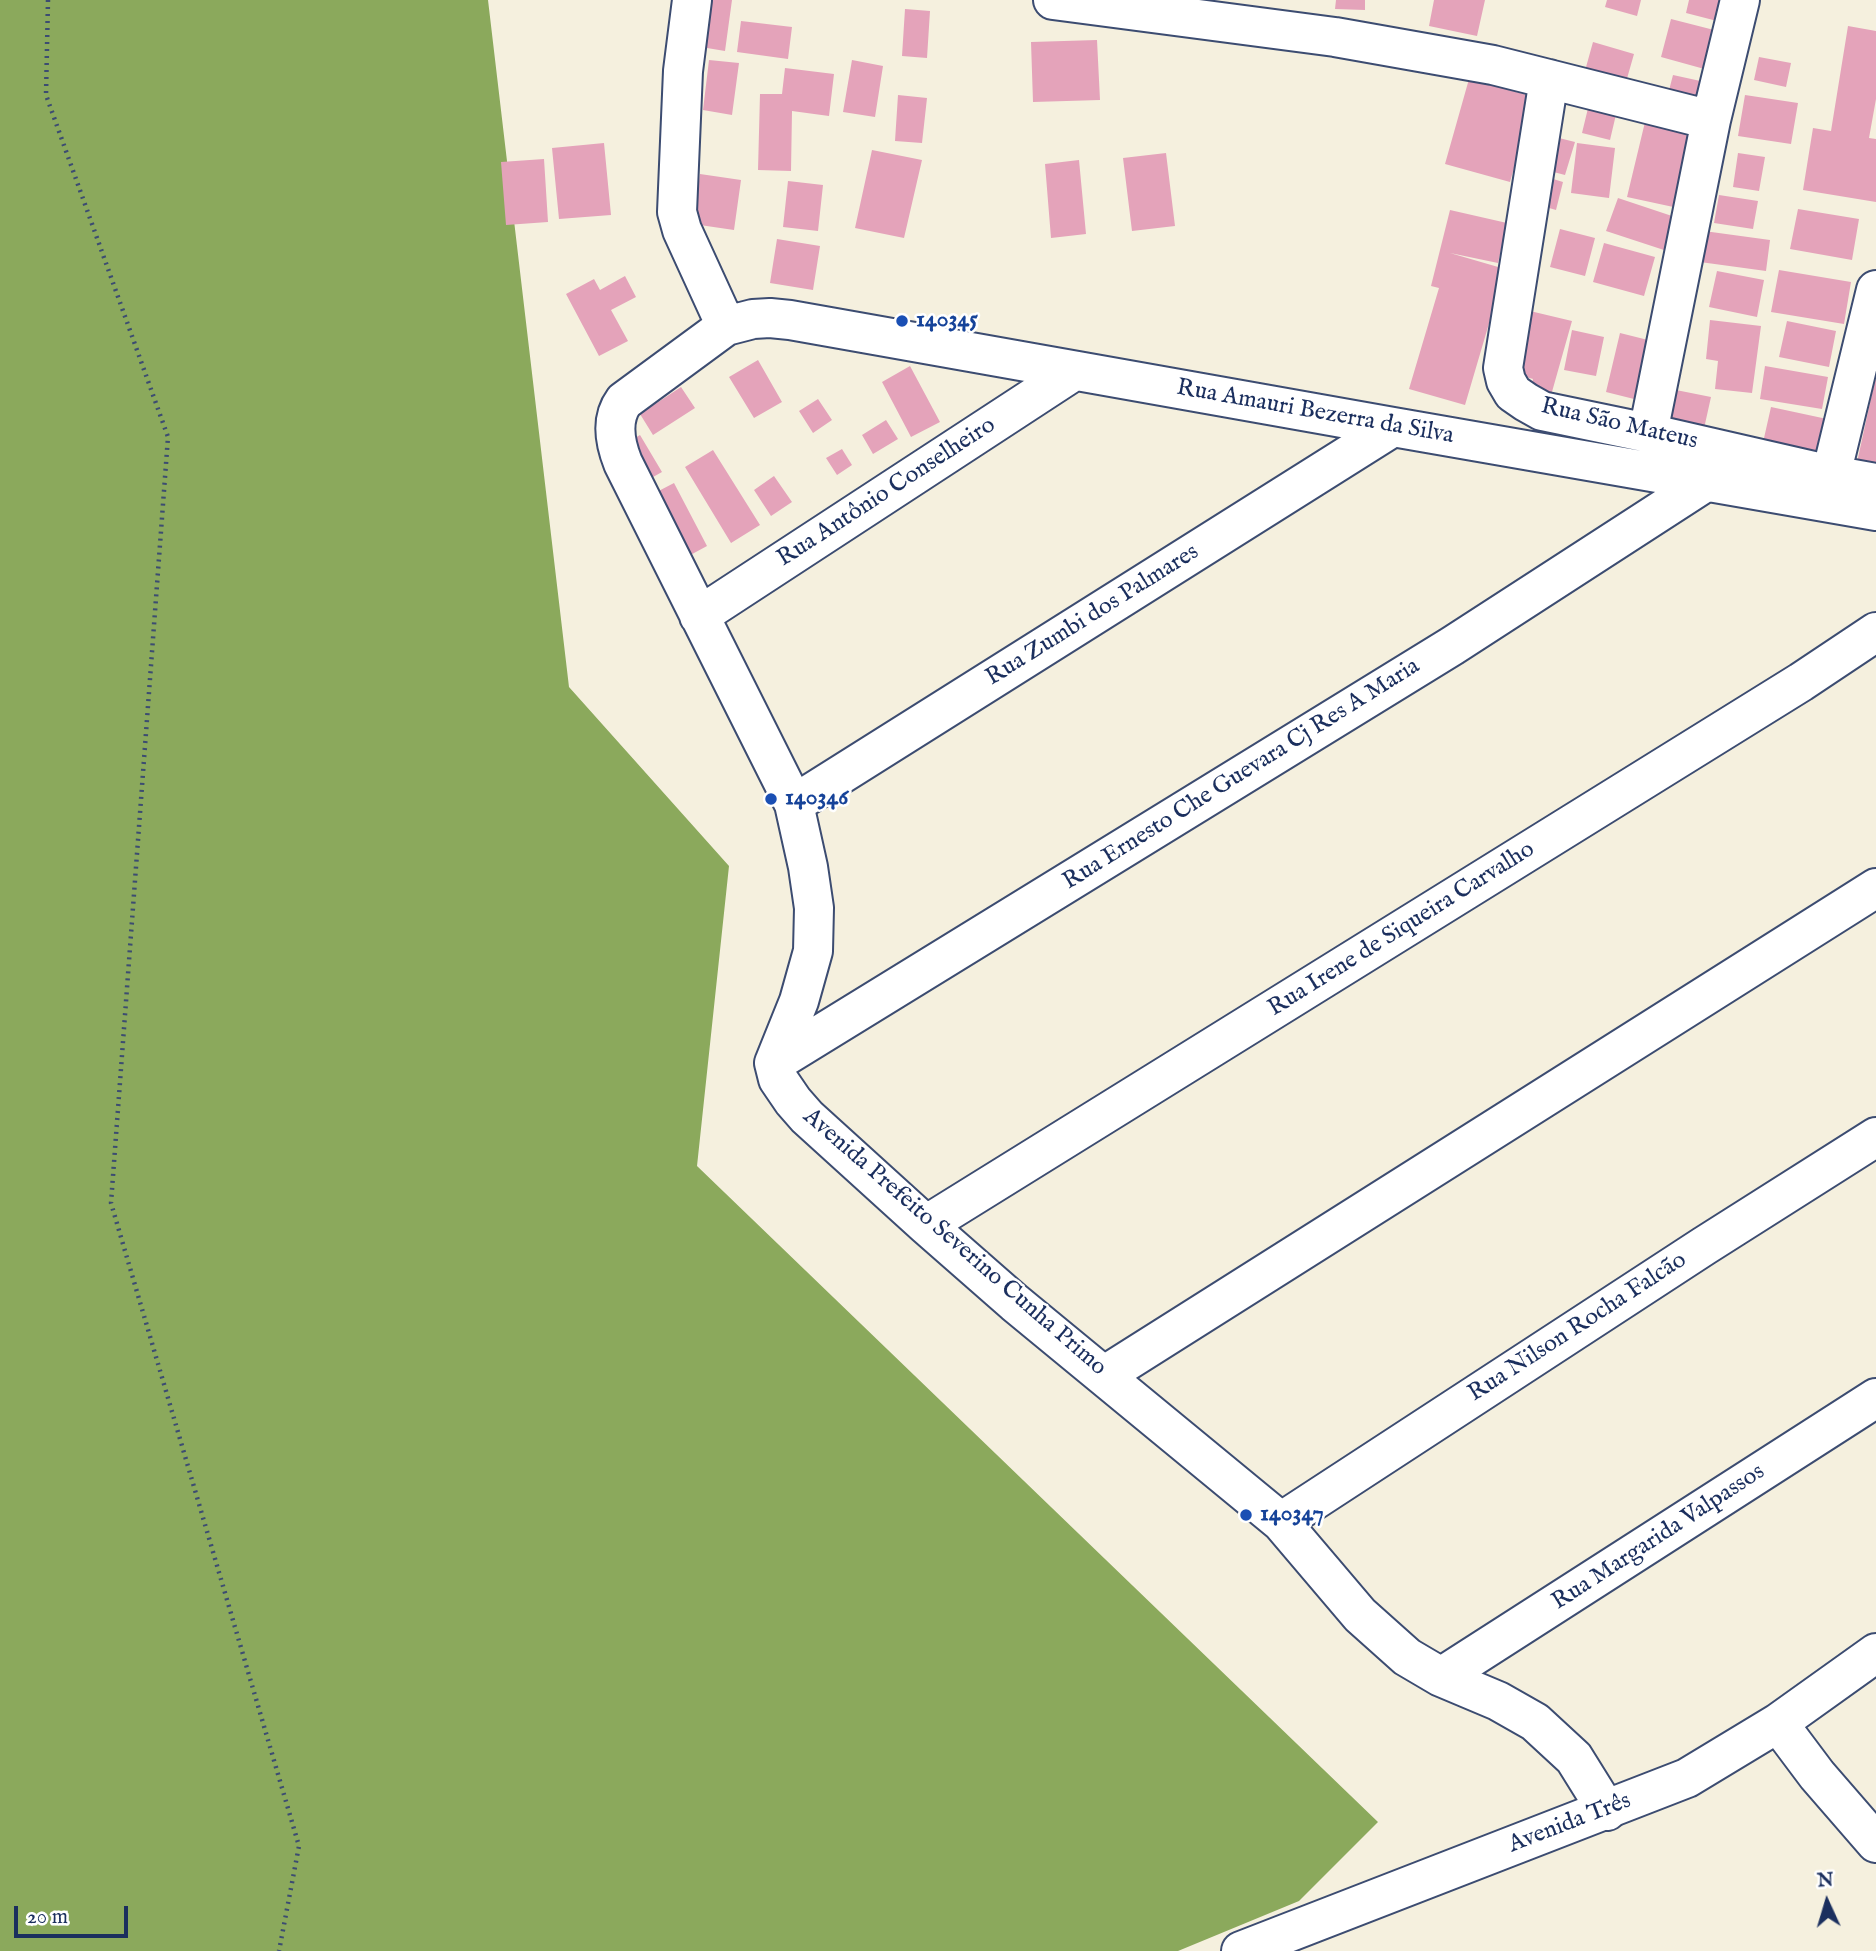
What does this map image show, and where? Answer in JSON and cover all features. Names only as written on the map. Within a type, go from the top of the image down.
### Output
[{"type":"street","points":[[692,0],[683,71],[677,212],[686,241],[740,323],[624,401],[619,408],[615,433],[623,463],[794,804],[814,908],[813,951],[799,1001],[774,1063]]},
{"type":"street","points":[[1053,0],[1335,37],[1493,65],[1711,120]]},
{"type":"street","points":[[1648,433],[1711,120],[1740,0]]},
{"type":"street","name":"Rua São Mateus","points":[[1549,79],[1505,349],[1503,368],[1513,393],[1542,411],[1831,475],[1876,482]]},
{"type":"street","points":[[1831,475],[1876,290]]},
{"type":"street","name":"Rua Amauri Bezerra da Silva","points":[[740,323],[770,318],[790,320],[1876,511]]},
{"type":"street","name":"Rua Antônio Conselheiro","points":[[699,616],[1074,371]]},
{"type":"street","name":"Rua Zumbi dos Palmares","points":[[794,804],[1393,427]]},
{"type":"street","name":"Rua Ernesto Che Guevara Cj Res A Maria","points":[[774,1063],[1451,646],[1707,481]]},
{"type":"street","name":"Rua Irene de Siqueira Carvalho","points":[[926,1226],[1789,689],[1876,632]]},
{"type":"street","points":[[1105,1375],[1876,888]]},
{"type":"street","name":"Avenida Prefeito Severino Cunha Primo","points":[[774,1063],[779,1079],[807,1117],[926,1226],[1015,1303],[1281,1522],[1360,1615],[1407,1657],[1441,1677],[1498,1701],[1535,1722],[1574,1758],[1607,1811]]},
{"type":"street","name":"Rua Nilson Rocha Falcão","points":[[1281,1522],[1876,1137]]},
{"type":"street","name":"Rua Margarida Valpassos","points":[[1441,1677],[1876,1398]]},
{"type":"street","name":"Avenida Três","points":[[1241,1951],[1687,1778],[1779,1723],[1876,1653]]},
{"type":"street","points":[[1779,1723],[1817,1775],[1876,1843]]},
{"type":"path","points":[[48,0],[47,96],[168,437],[111,1203],[299,1846],[279,1951]]},
{"type":"green space","points":[[0,0],[488,0],[569,687],[729,866],[697,1166],[1378,1822],[1299,1901],[1178,1951],[0,1951]]},
{"type":"building","points":[[707,0],[732,0],[725,51],[701,47]]},
{"type":"building","points":[[1336,0],[1365,0],[1365,10],[1335,9]]},
{"type":"building","points":[[1434,0],[1485,0],[1477,36],[1429,26]]},
{"type":"building","points":[[1607,0],[1641,0],[1637,16],[1605,7]]},
{"type":"building","points":[[1689,0],[1727,0],[1721,22],[1686,13]]},
{"type":"building","points":[[905,9],[930,11],[927,58],[902,56]]},
{"type":"building","points":[[1671,19],[1718,31],[1708,70],[1661,57]]},
{"type":"building","points":[[741,21],[792,27],[788,59],[737,52]]},
{"type":"building","points":[[1848,26],[1876,31],[1876,99],[1869,138],[1876,139],[1876,202],[1803,190],[1813,128],[1831,131]]},
{"type":"building","points":[[1097,40],[1100,100],[1033,102],[1031,42]]},
{"type":"building","points":[[1593,42],[1634,54],[1624,89],[1583,78]]},
{"type":"building","points":[[1759,57],[1791,63],[1786,87],[1754,80]]},
{"type":"building","points":[[709,60],[739,63],[732,115],[703,110]]},
{"type":"building","points":[[852,60],[883,66],[875,117],[843,112]]},
{"type":"building","points":[[785,68],[834,74],[829,116],[792,111],[791,171],[758,170],[760,94],[782,94]]},
{"type":"building","points":[[1673,75],[1705,82],[1700,105],[1667,98]]},
{"type":"building","points":[[1469,79],[1534,97],[1510,182],[1445,164]]},
{"type":"building","points":[[898,95],[927,98],[922,143],[895,141]]},
{"type":"building","points":[[1745,95],[1798,103],[1791,144],[1738,136]]},
{"type":"building","points":[[1590,100],[1618,106],[1610,140],[1582,133]]},
{"type":"building","points":[[1645,122],[1695,134],[1678,208],[1627,197]]},
{"type":"building","points":[[1551,136],[1575,142],[1565,175],[1542,169]]},
{"type":"building","points":[[604,143],[611,215],[559,219],[552,148]]},
{"type":"building","points":[[1577,143],[1615,148],[1609,198],[1571,193]]},
{"type":"building","points":[[872,150],[922,160],[904,238],[855,228]]},
{"type":"building","points":[[1166,153],[1175,226],[1132,231],[1123,158]]},
{"type":"building","points":[[1738,153],[1765,157],[1759,191],[1733,187]]},
{"type":"building","points":[[544,159],[548,222],[506,225],[501,162]]},
{"type":"building","points":[[1079,160],[1086,234],[1051,238],[1045,164]]},
{"type":"building","points":[[700,174],[741,180],[734,230],[693,224]]},
{"type":"building","points":[[1540,175],[1563,182],[1556,210],[1532,203]]},
{"type":"building","points":[[788,181],[823,185],[818,231],[783,227]]},
{"type":"building","points":[[1719,195],[1758,201],[1753,229],[1714,223]]},
{"type":"building","points":[[1618,198],[1678,218],[1667,251],[1606,231]]},
{"type":"building","points":[[1798,209],[1859,219],[1852,260],[1790,249]]},
{"type":"building","points":[[1450,210],[1507,223],[1498,263],[1450,253],[1505,269],[1465,405],[1409,389],[1439,288],[1431,286]]},
{"type":"building","points":[[1560,229],[1595,238],[1585,276],[1550,267]]},
{"type":"building","points":[[1704,231],[1770,240],[1766,271],[1700,262]]},
{"type":"building","points":[[777,239],[820,246],[813,290],[770,283]]},
{"type":"building","points":[[1604,243],[1655,257],[1644,296],[1593,282]]},
{"type":"building","points":[[1779,270],[1851,282],[1844,324],[1771,312]]},
{"type":"building","points":[[1717,271],[1764,280],[1757,317],[1709,307]]},
{"type":"building","points":[[625,276],[636,297],[611,310],[628,341],[599,356],[566,294],[594,279],[600,290]]},
{"type":"building","points":[[1530,311],[1572,321],[1548,406],[1528,401],[1533,379],[1512,373]]},
{"type":"building","points":[[1710,320],[1761,326],[1752,393],[1715,389],[1718,361],[1706,359]]},
{"type":"building","points":[[1787,321],[1836,331],[1829,367],[1779,357]]},
{"type":"building","points":[[1572,330],[1604,337],[1596,376],[1564,370]]},
{"type":"building","points":[[1620,333],[1656,342],[1642,401],[1606,392]]},
{"type":"building","points":[[758,360],[782,402],[754,418],[729,377]]},
{"type":"building","points":[[910,366],[940,422],[911,437],[882,382]]},
{"type":"building","points":[[1765,366],[1828,377],[1822,409],[1760,399]]},
{"type":"building","points":[[1876,380],[1876,471],[1856,467]]},
{"type":"building","points":[[681,387],[695,408],[653,435],[640,414]]},
{"type":"building","points":[[1671,389],[1711,397],[1703,433],[1664,425]]},
{"type":"building","points":[[818,399],[832,420],[813,433],[799,411]]},
{"type":"building","points":[[1771,407],[1827,419],[1818,460],[1762,447]]},
{"type":"building","points":[[886,420],[898,439],[873,454],[862,435]]},
{"type":"building","points":[[640,435],[662,472],[644,482],[623,445]]},
{"type":"building","points":[[842,449],[852,465],[837,475],[826,458]]},
{"type":"building","points":[[713,450],[760,525],[731,543],[685,467]]},
{"type":"building","points":[[774,476],[792,502],[771,516],[754,490]]},
{"type":"building","points":[[674,483],[707,546],[683,559],[649,496]]},
{"type":"place","name":"140345","points":[[902,321]]},
{"type":"place","name":"140346","points":[[771,799]]},
{"type":"place","name":"140347","points":[[1246,1515]]}]
